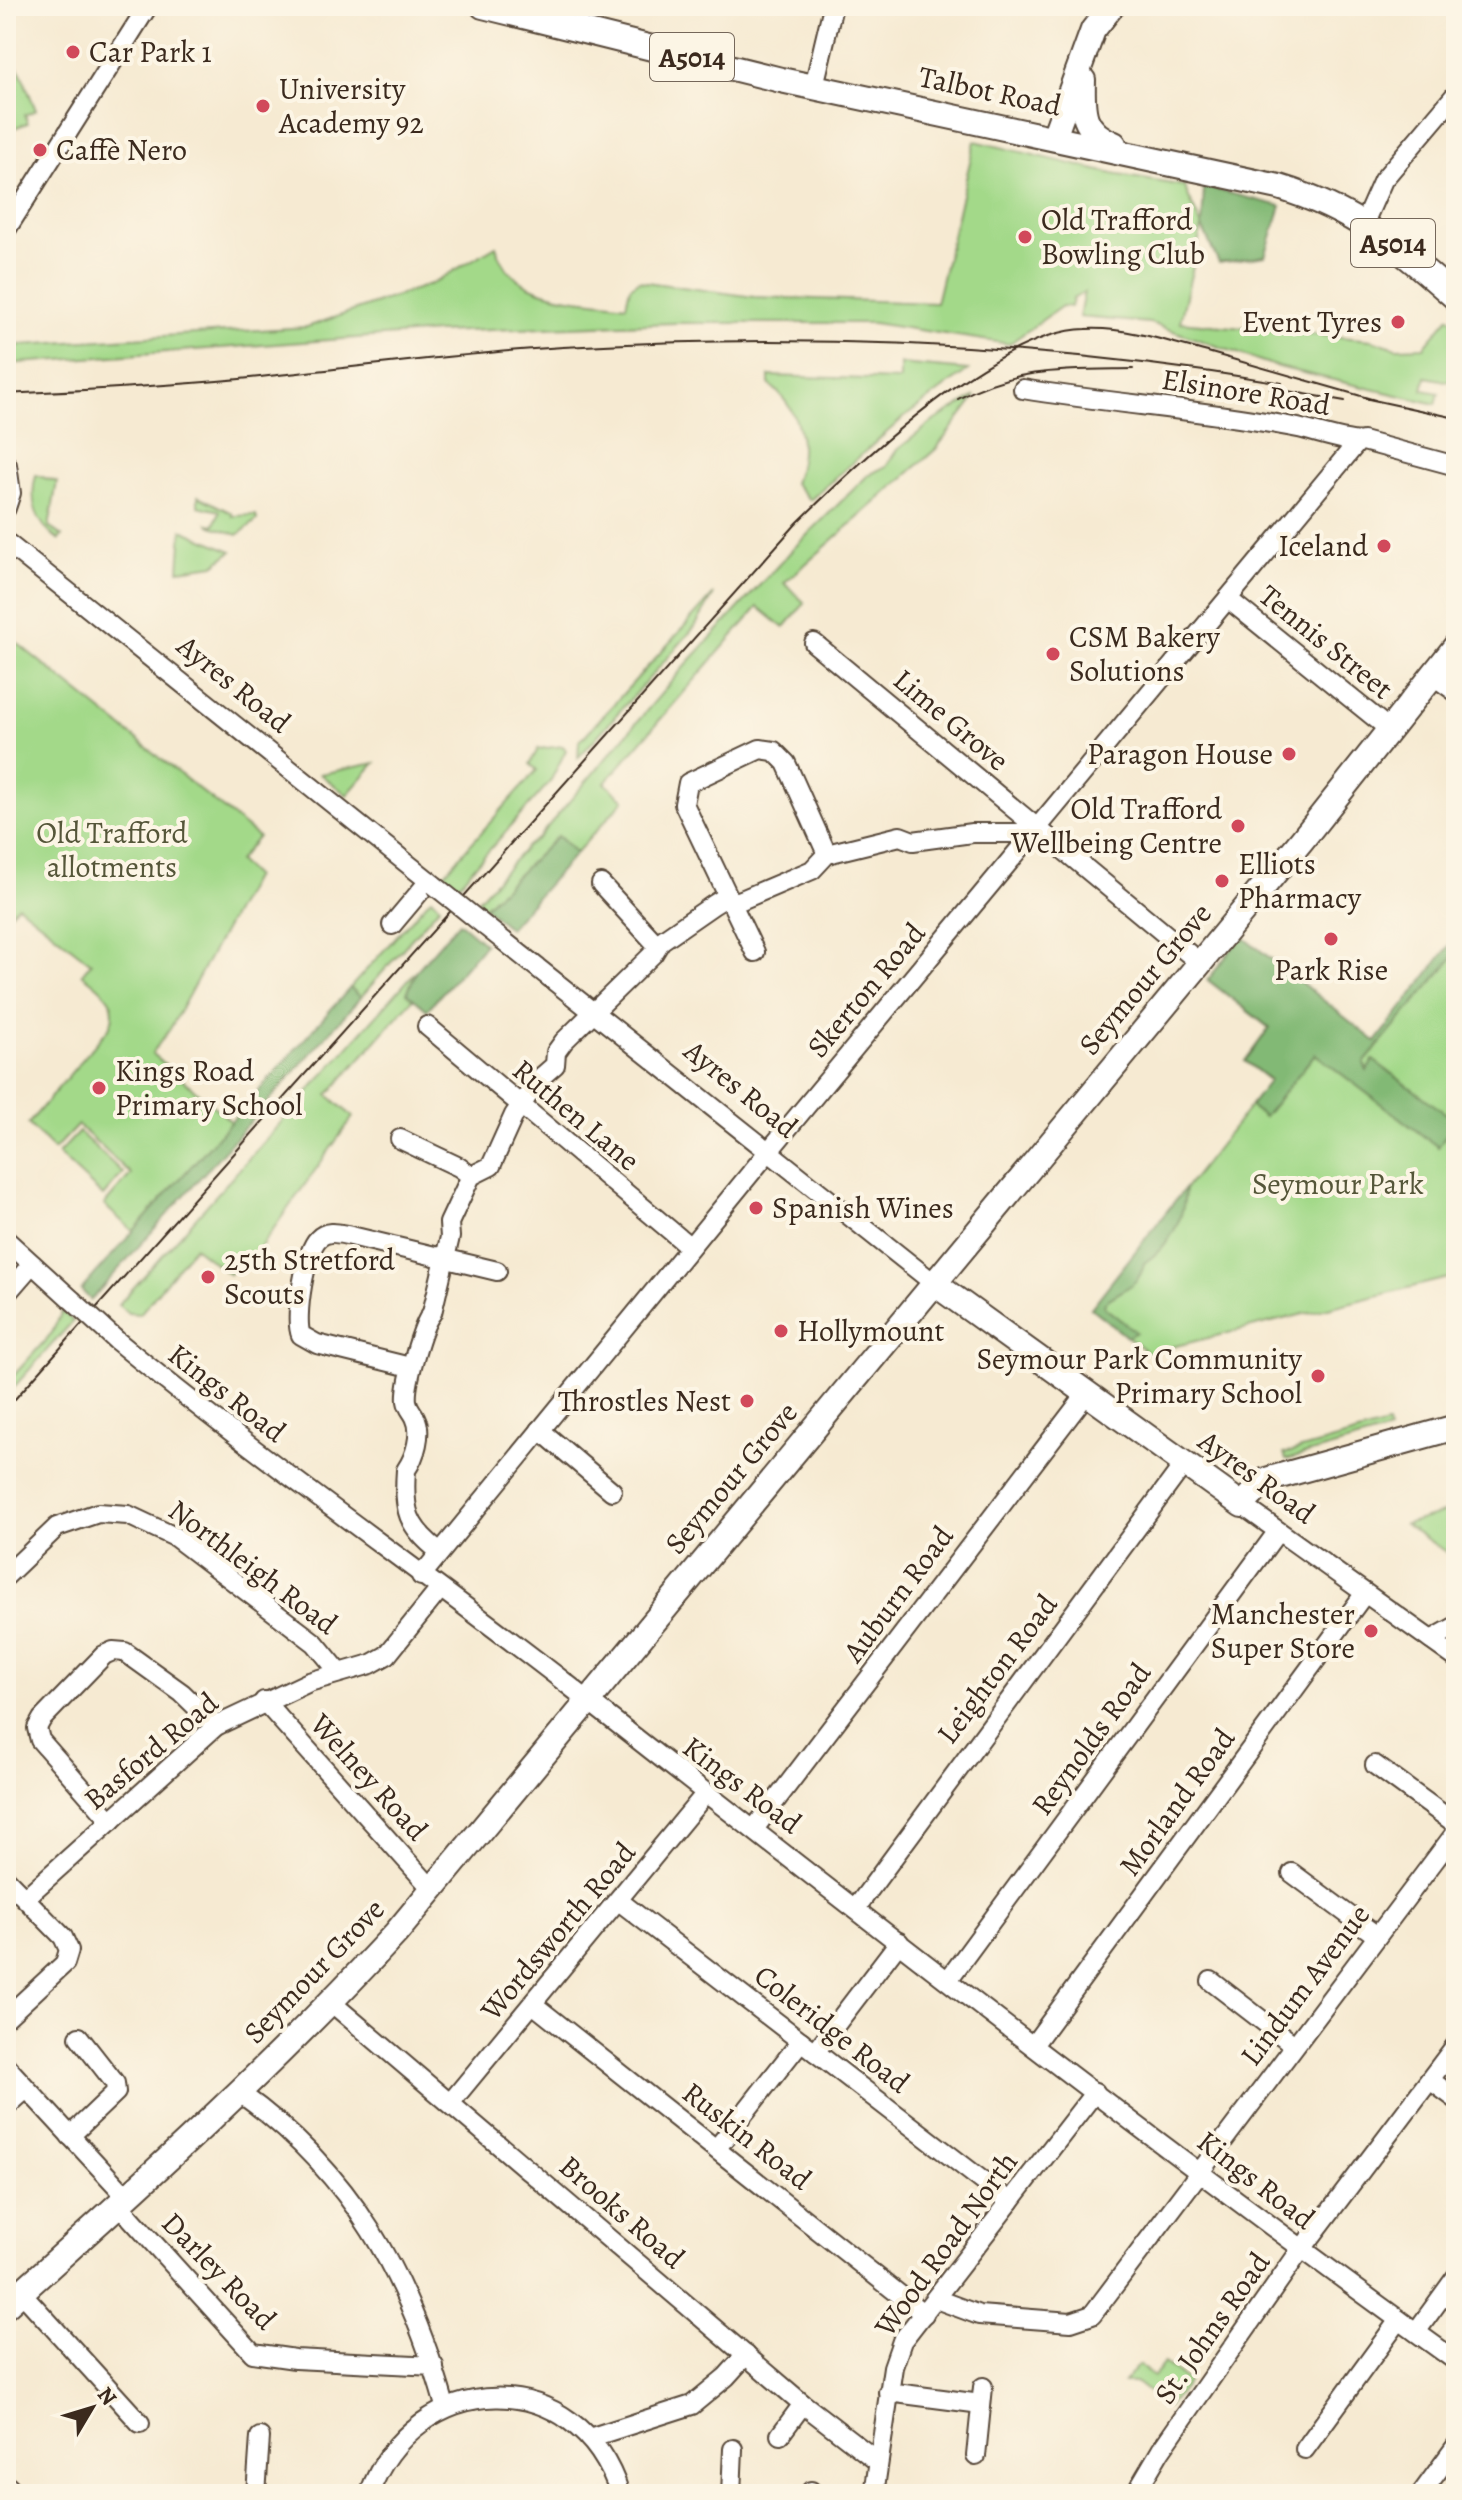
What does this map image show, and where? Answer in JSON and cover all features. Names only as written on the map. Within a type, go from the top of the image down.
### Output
[{"type":"main road","name":"Talbot Road","points":[[483,6],[814,86],[1279,187],[1322,200],[1364,223],[1456,298]]},
{"type":"main road","points":[[1054,137],[1084,62],[1093,30],[1112,6]]},
{"type":"main road","points":[[1084,62],[1083,114],[1088,128],[1103,139],[1146,156]]},
{"type":"main road","name":"Seymour Grove","points":[[14,2299],[240,2093],[332,2003],[433,1890],[1343,790],[1456,646]]},
{"type":"main road","name":"Ayres Road","points":[[935,1284],[1242,1505]]},
{"type":"main road","points":[[1242,1505],[1266,1480],[1456,1427]]},
{"type":"main road","points":[[6,2489],[11,2494]]},
{"type":"street","points":[[6,230],[148,6]]},
{"type":"street","points":[[814,86],[833,6]]},
{"type":"street","points":[[1364,223],[1383,180],[1456,94]]},
{"type":"street","name":"Elsinore Road","points":[[1023,389],[1252,419],[1339,436],[1357,443],[1363,441],[1456,466]]},
{"type":"street","name":"Skerton Road","points":[[421,1576],[768,1152],[1357,443]]},
{"type":"street","points":[[6,508],[11,493],[12,465]]},
{"type":"street","name":"Ayres Road","points":[[6,542],[935,1284]]},
{"type":"street","name":"Tennis Street","points":[[1228,599],[1389,729]]},
{"type":"street","name":"Lime Grove","points":[[814,643],[1035,831],[1200,963]]},
{"type":"street","points":[[1432,675],[1456,692]]},
{"type":"street","points":[[755,952],[684,804],[685,787],[705,773],[760,749],[779,754],[827,854]]},
{"type":"street","points":[[440,1552],[413,1528],[406,1510],[406,1470],[415,1460],[417,1423],[407,1403],[410,1367],[420,1350],[425,1321],[432,1313],[450,1237],[449,1223],[471,1176],[491,1166],[504,1142],[505,1129],[540,1078],[555,1065],[556,1052],[564,1041],[653,954],[657,945],[713,905],[739,901],[812,870],[827,854],[900,836],[913,841],[972,833],[1035,831]]},
{"type":"street","points":[[392,925],[432,883]]},
{"type":"street","points":[[601,884],[657,945]]},
{"type":"street","name":"Ruthen Lane","points":[[427,1026],[690,1247]]},
{"type":"street","points":[[400,1139],[465,1170],[471,1176]]},
{"type":"street","points":[[410,1367],[317,1344],[301,1335],[297,1317],[311,1253],[318,1238],[330,1232],[497,1271]]},
{"type":"street","name":"Kings Road","points":[[6,1240],[180,1395],[587,1701],[1301,2250],[1456,2361]]},
{"type":"street","points":[[6,1294],[32,1264]]},
{"type":"street","name":"Auburn Road","points":[[754,1829],[1087,1393]]},
{"type":"street","points":[[540,1430],[612,1491]]},
{"type":"street","name":"Leighton Road","points":[[856,1908],[1184,1464]]},
{"type":"street","name":"Ayres Road","points":[[1242,1505],[1456,1658]]},
{"type":"street","name":"Northleigh Road","points":[[6,1576],[43,1538],[74,1519],[112,1512],[137,1518],[175,1537],[315,1643],[339,1672]]},
{"type":"street","name":"Reynolds Road","points":[[948,1980],[1278,1531]]},
{"type":"street","name":"Basford Road","points":[[25,1898],[216,1726],[264,1701],[387,1655],[440,1589]]},
{"type":"street","name":"Morland Road","points":[[1034,2044],[1365,1593]]},
{"type":"street","points":[[1431,1640],[1456,1626]]},
{"type":"street","points":[[111,1821],[40,1740],[37,1728],[42,1719],[104,1655],[113,1651],[125,1652],[182,1693],[216,1726]]},
{"type":"street","name":"Welney Road","points":[[264,1701],[433,1890]]},
{"type":"street","points":[[1375,1765],[1456,1824]]},
{"type":"street","name":"Wordsworth Road","points":[[451,2102],[706,1793]]},
{"type":"street","name":"Lindum Avenue","points":[[936,2299],[979,2315],[1071,2322],[1084,2319],[1113,2289],[1456,1832]]},
{"type":"street","points":[[1292,1873],[1377,1936]]},
{"type":"street","points":[[6,1879],[63,1937],[68,1957],[6,2018]]},
{"type":"street","name":"Coleridge Road","points":[[619,1901],[1010,2202]]},
{"type":"street","points":[[717,2148],[899,1942]]},
{"type":"street","points":[[1211,1981],[1294,2045]]},
{"type":"street","name":"Brooks Road","points":[[332,2003],[803,2404],[877,2461]]},
{"type":"street","name":"Ruskin Road","points":[[534,2005],[924,2314]]},
{"type":"street","points":[[70,2136],[116,2092],[115,2083],[89,2040]]},
{"type":"street","name":"St. Johns Road","points":[[1135,2494],[1161,2450],[1301,2250],[1456,2045]]},
{"type":"street","name":"Darley Road","points":[[6,2066],[70,2136],[253,2353],[295,2359],[434,2366]]},
{"type":"street","points":[[1430,2080],[1456,2099]]},
{"type":"street","points":[[6,2107],[26,2089]]},
{"type":"street","name":"Wood Road North","points":[[874,2494],[888,2392],[897,2352],[1095,2092]]},
{"type":"street","points":[[240,2093],[309,2148],[357,2207],[404,2294],[434,2366],[445,2406]]},
{"type":"street","points":[[1416,2332],[1456,2277]]},
{"type":"street","points":[[14,2299],[140,2423]]},
{"type":"street","points":[[1305,2449],[1399,2320]]},
{"type":"street","points":[[589,2438],[692,2405],[746,2355]]},
{"type":"street","points":[[888,2392],[982,2395],[976,2456]]},
{"type":"street","points":[[369,2494],[389,2453],[416,2425],[445,2406],[486,2398],[525,2400],[563,2416],[589,2438],[613,2474],[620,2494]]},
{"type":"street","points":[[780,2435],[803,2404]]},
{"type":"street","points":[[256,2494],[260,2437]]},
{"type":"street","points":[[1421,2494],[1456,2446]]},
{"type":"street","points":[[731,2494],[733,2449]]},
{"type":"green space","points":[[6,52],[21,73],[36,110],[25,115],[28,123],[6,131]]},
{"type":"green space","points":[[975,141],[1113,174],[1184,186],[1202,227],[1180,322],[1372,340],[1396,348],[1424,347],[1449,317],[1456,323],[1456,383],[1426,377],[1423,390],[1439,393],[1436,404],[1278,367],[1150,323],[1079,317],[1084,292],[1073,299],[1071,307],[1062,306],[1009,344],[873,323],[674,323],[437,332],[6,364],[6,346],[307,327],[431,284],[496,246],[503,264],[515,277],[531,287],[549,294],[589,301],[626,305],[630,287],[639,281],[754,297],[936,303]]},
{"type":"green space","points":[[1204,187],[1281,206],[1265,256],[1219,263],[1202,227]]},
{"type":"green space","points":[[900,364],[968,370],[902,419],[810,500],[794,483],[801,455],[799,429],[788,405],[769,384],[769,376],[900,380]]},
{"type":"green space","points":[[976,396],[936,449],[784,583],[805,603],[784,628],[758,607],[605,783],[624,800],[576,853],[558,836],[484,907],[477,901],[538,838],[684,667],[795,547],[867,476],[886,466],[897,450],[935,420]]},
{"type":"green space","points":[[36,475],[57,482],[49,527],[62,536],[59,540],[45,527],[36,511],[33,494]]},
{"type":"green space","points":[[198,496],[232,513],[232,516],[256,515],[257,520],[238,535],[211,526],[209,524],[214,525],[220,511],[198,506]]},
{"type":"green space","points":[[182,530],[232,551],[214,565],[179,570]]},
{"type":"green space","points":[[714,594],[695,627],[578,758],[579,742]]},
{"type":"green space","name":"Old Trafford allotments","points":[[6,634],[258,837],[238,861],[254,876],[170,1029],[152,1053],[233,1123],[135,1233],[104,1205],[131,1174],[78,1125],[54,1150],[28,1124],[109,1028],[113,1011],[108,997],[82,974],[91,963],[18,905],[6,917]]},
{"type":"green space","points":[[563,746],[566,750],[550,782],[458,885],[444,874],[537,770],[530,764],[538,749]]},
{"type":"green space","points":[[375,763],[347,795],[320,774]]},
{"type":"green space","points":[[558,836],[576,853],[509,928],[484,907]]},
{"type":"green space","points":[[431,898],[440,906],[361,997],[350,988]]},
{"type":"green space","points":[[459,922],[485,944],[427,1010],[407,993],[417,970]]},
{"type":"green space","name":"Seymour Park","points":[[1242,936],[1376,1042],[1456,938],[1456,1276],[1148,1353],[1091,1308],[1270,1081],[1245,1061],[1269,1028],[1208,980]]},
{"type":"green space","points":[[1242,936],[1376,1042],[1456,937],[1456,954],[1364,1063],[1367,1071],[1373,1060],[1456,1121],[1456,1137],[1449,1132],[1438,1147],[1315,1054],[1264,1117],[1250,1106],[1270,1080],[1245,1061],[1270,1028],[1208,980]]},
{"type":"green space","points":[[417,970],[407,993],[413,999],[328,1095],[353,1117],[247,1266],[239,1262],[229,1274],[194,1247],[140,1314],[128,1313],[118,1305]]},
{"type":"green space","points":[[350,988],[361,997],[91,1300],[81,1290]]},
{"type":"green space","points":[[79,1132],[123,1173],[103,1196],[58,1154]]},
{"type":"green space","points":[[1185,1188],[1179,1220],[1168,1240],[1144,1263],[1142,1271],[1129,1287],[1105,1302],[1104,1307],[1136,1332],[1127,1337],[1091,1308]]},
{"type":"green space","points":[[62,1311],[73,1321],[6,1396],[6,1384],[52,1333]]},
{"type":"green space","points":[[1387,1425],[1389,1431],[1286,1460],[1284,1454]]},
{"type":"green space","points":[[1456,1509],[1456,1559],[1405,1524]]},
{"type":"green space","points":[[1164,2363],[1188,2381],[1168,2407],[1137,2383],[1123,2383],[1138,2365],[1154,2376]]},
{"type":"tram line","points":[[6,1409],[797,523],[892,435],[931,404],[971,375],[1012,352],[1050,335],[1086,329],[1117,330],[1149,336],[1375,400]]},
{"type":"tram line","points":[[6,394],[220,381],[524,350],[743,341],[1014,350],[1193,369],[1282,383]]},
{"type":"tram line","points":[[958,399],[1000,381],[1043,372],[1133,369]]},
{"type":"tram line","points":[[1270,388],[1345,401]]},
{"type":"tram line","points":[[1364,398],[1456,418]]},
{"type":"place","name":"Car Park 1","points":[[73,52]]},
{"type":"place","name":"University Academy 92","points":[[263,106]]},
{"type":"place","name":"Caffè Nero","points":[[40,150]]},
{"type":"place","name":"Old Trafford Bowling Club","points":[[1025,237]]},
{"type":"place","name":"Event Tyres","points":[[1398,322]]},
{"type":"place","name":"Iceland","points":[[1384,546]]},
{"type":"place","name":"CSM Bakery Solutions","points":[[1053,654]]},
{"type":"place","name":"Paragon House","points":[[1289,754]]},
{"type":"place","name":"Old Trafford Wellbeing Centre","points":[[1238,826]]},
{"type":"place","name":"Elliots Pharmacy","points":[[1222,881]]},
{"type":"place","name":"Park Rise","points":[[1331,939]]},
{"type":"place","name":"Kings Road Primary School","points":[[99,1088]]},
{"type":"place","name":"Spanish Wines","points":[[756,1208]]},
{"type":"place","name":"25th Stretford Scouts","points":[[208,1277]]},
{"type":"place","name":"Hollymount","points":[[781,1331]]},
{"type":"place","name":"Seymour Park Community Primary School","points":[[1318,1376]]},
{"type":"place","name":"Throstles Nest","points":[[747,1401]]},
{"type":"place","name":"Manchester Super Store","points":[[1371,1631]]}]
